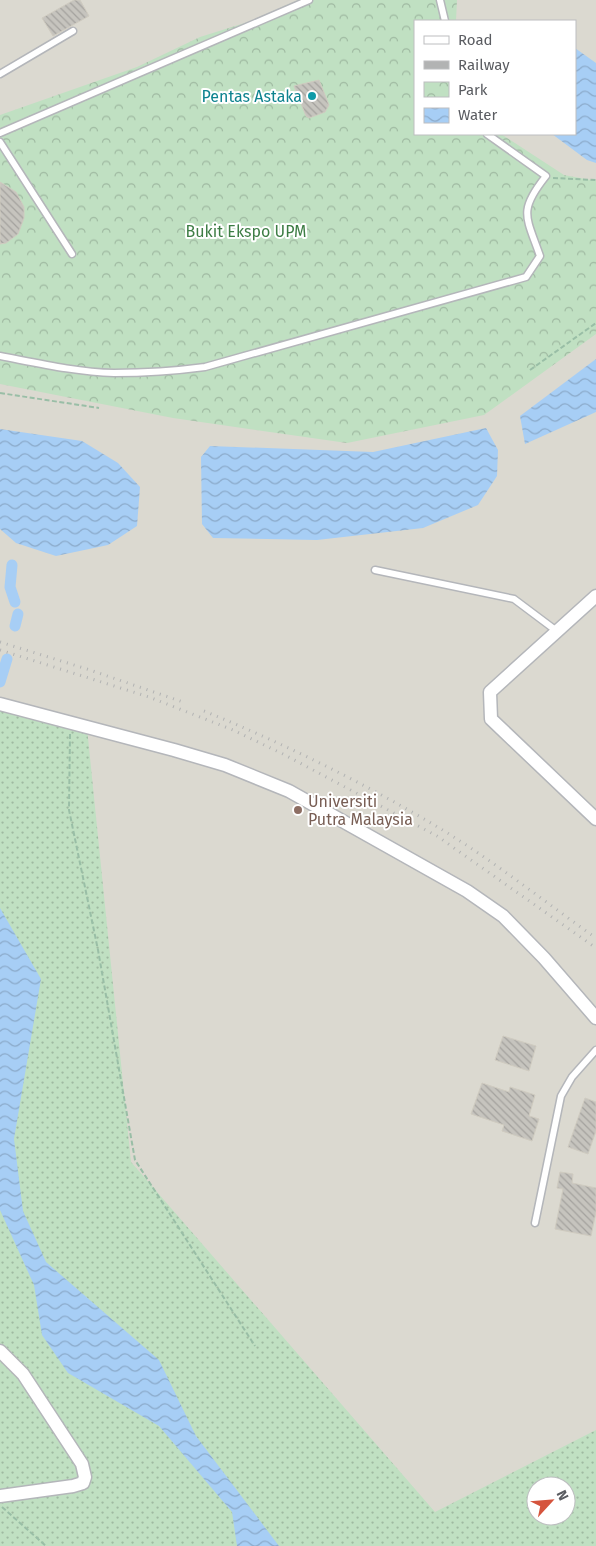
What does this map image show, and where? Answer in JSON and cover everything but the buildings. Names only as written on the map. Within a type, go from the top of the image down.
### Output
[{"type":"street","points":[[596,596],[490,692],[491,719],[596,819]]},
{"type":"street","points":[[0,704],[71,722],[225,766],[289,791],[467,891],[504,916],[544,958],[596,1018]]},
{"type":"street","points":[[0,1351],[23,1374],[82,1464],[85,1477],[84,1483],[73,1486],[0,1496]]},
{"type":"lane","points":[[0,133],[309,0]]},
{"type":"lane","points":[[440,0],[445,20]]},
{"type":"lane","points":[[0,74],[73,31]]},
{"type":"lane","points":[[0,356],[68,368],[112,373],[205,367],[526,277],[540,256],[527,220],[526,208],[531,194],[546,176],[488,135]]},
{"type":"lane","points":[[0,142],[72,254]]},
{"type":"lane","points":[[375,570],[514,600],[558,632]]},
{"type":"lane","points":[[535,1223],[561,1096],[572,1077],[596,1050]]},
{"type":"path","points":[[546,176],[596,180]]},
{"type":"path","points":[[530,370],[596,323]]},
{"type":"path","points":[[0,393],[99,408]]},
{"type":"path","points":[[71,722],[68,810],[98,950],[135,1160],[255,1346]]},
{"type":"path","points":[[0,1506],[46,1546]]},
{"type":"shaded area","name":"Universiti Putra Malaysia","points":[[0,0],[596,0],[596,1546],[0,1546]]},
{"type":"green space","name":"Bukit Ekspo UPM","points":[[298,0],[457,0],[456,20],[414,20],[414,135],[503,135],[564,175],[596,181],[596,334],[484,415],[347,443],[173,418],[0,384],[0,115],[137,67],[200,37],[248,22]]},
{"type":"green space","points":[[0,709],[87,728],[131,1162],[435,1512],[596,1430],[596,1546],[0,1546]]},
{"type":"water","points":[[576,49],[596,63],[596,163],[587,160],[553,135],[576,135]]},
{"type":"water","points":[[596,359],[596,412],[525,444],[520,416]]},
{"type":"water","points":[[486,428],[498,450],[497,476],[478,505],[423,528],[317,540],[213,538],[202,524],[201,457],[210,446],[373,452]]},
{"type":"water","points":[[0,429],[82,441],[118,463],[140,487],[137,526],[108,545],[56,556],[16,543],[0,529]]},
{"type":"water","points":[[0,908],[41,979],[14,1139],[23,1211],[46,1262],[159,1360],[196,1436],[279,1546],[237,1546],[232,1512],[159,1426],[68,1373],[42,1335],[34,1285],[0,1210]]},
{"type":"waterway","points":[[12,565],[10,587],[15,602]]},
{"type":"waterway","points":[[15,626],[18,614]]},
{"type":"waterway","points":[[0,682],[7,659]]},
{"type":"railway","points":[[0,642],[183,702]]},
{"type":"railway","points":[[0,650],[149,697],[233,730],[283,754],[437,836],[596,948]]},
{"type":"railway","points":[[204,711],[265,737],[413,812],[481,855],[596,938]]},
{"type":"place","name":"Pentas Astaka","points":[[312,96]]},
{"type":"place","name":"Universiti Putra Malaysia","points":[[298,810]]}]
